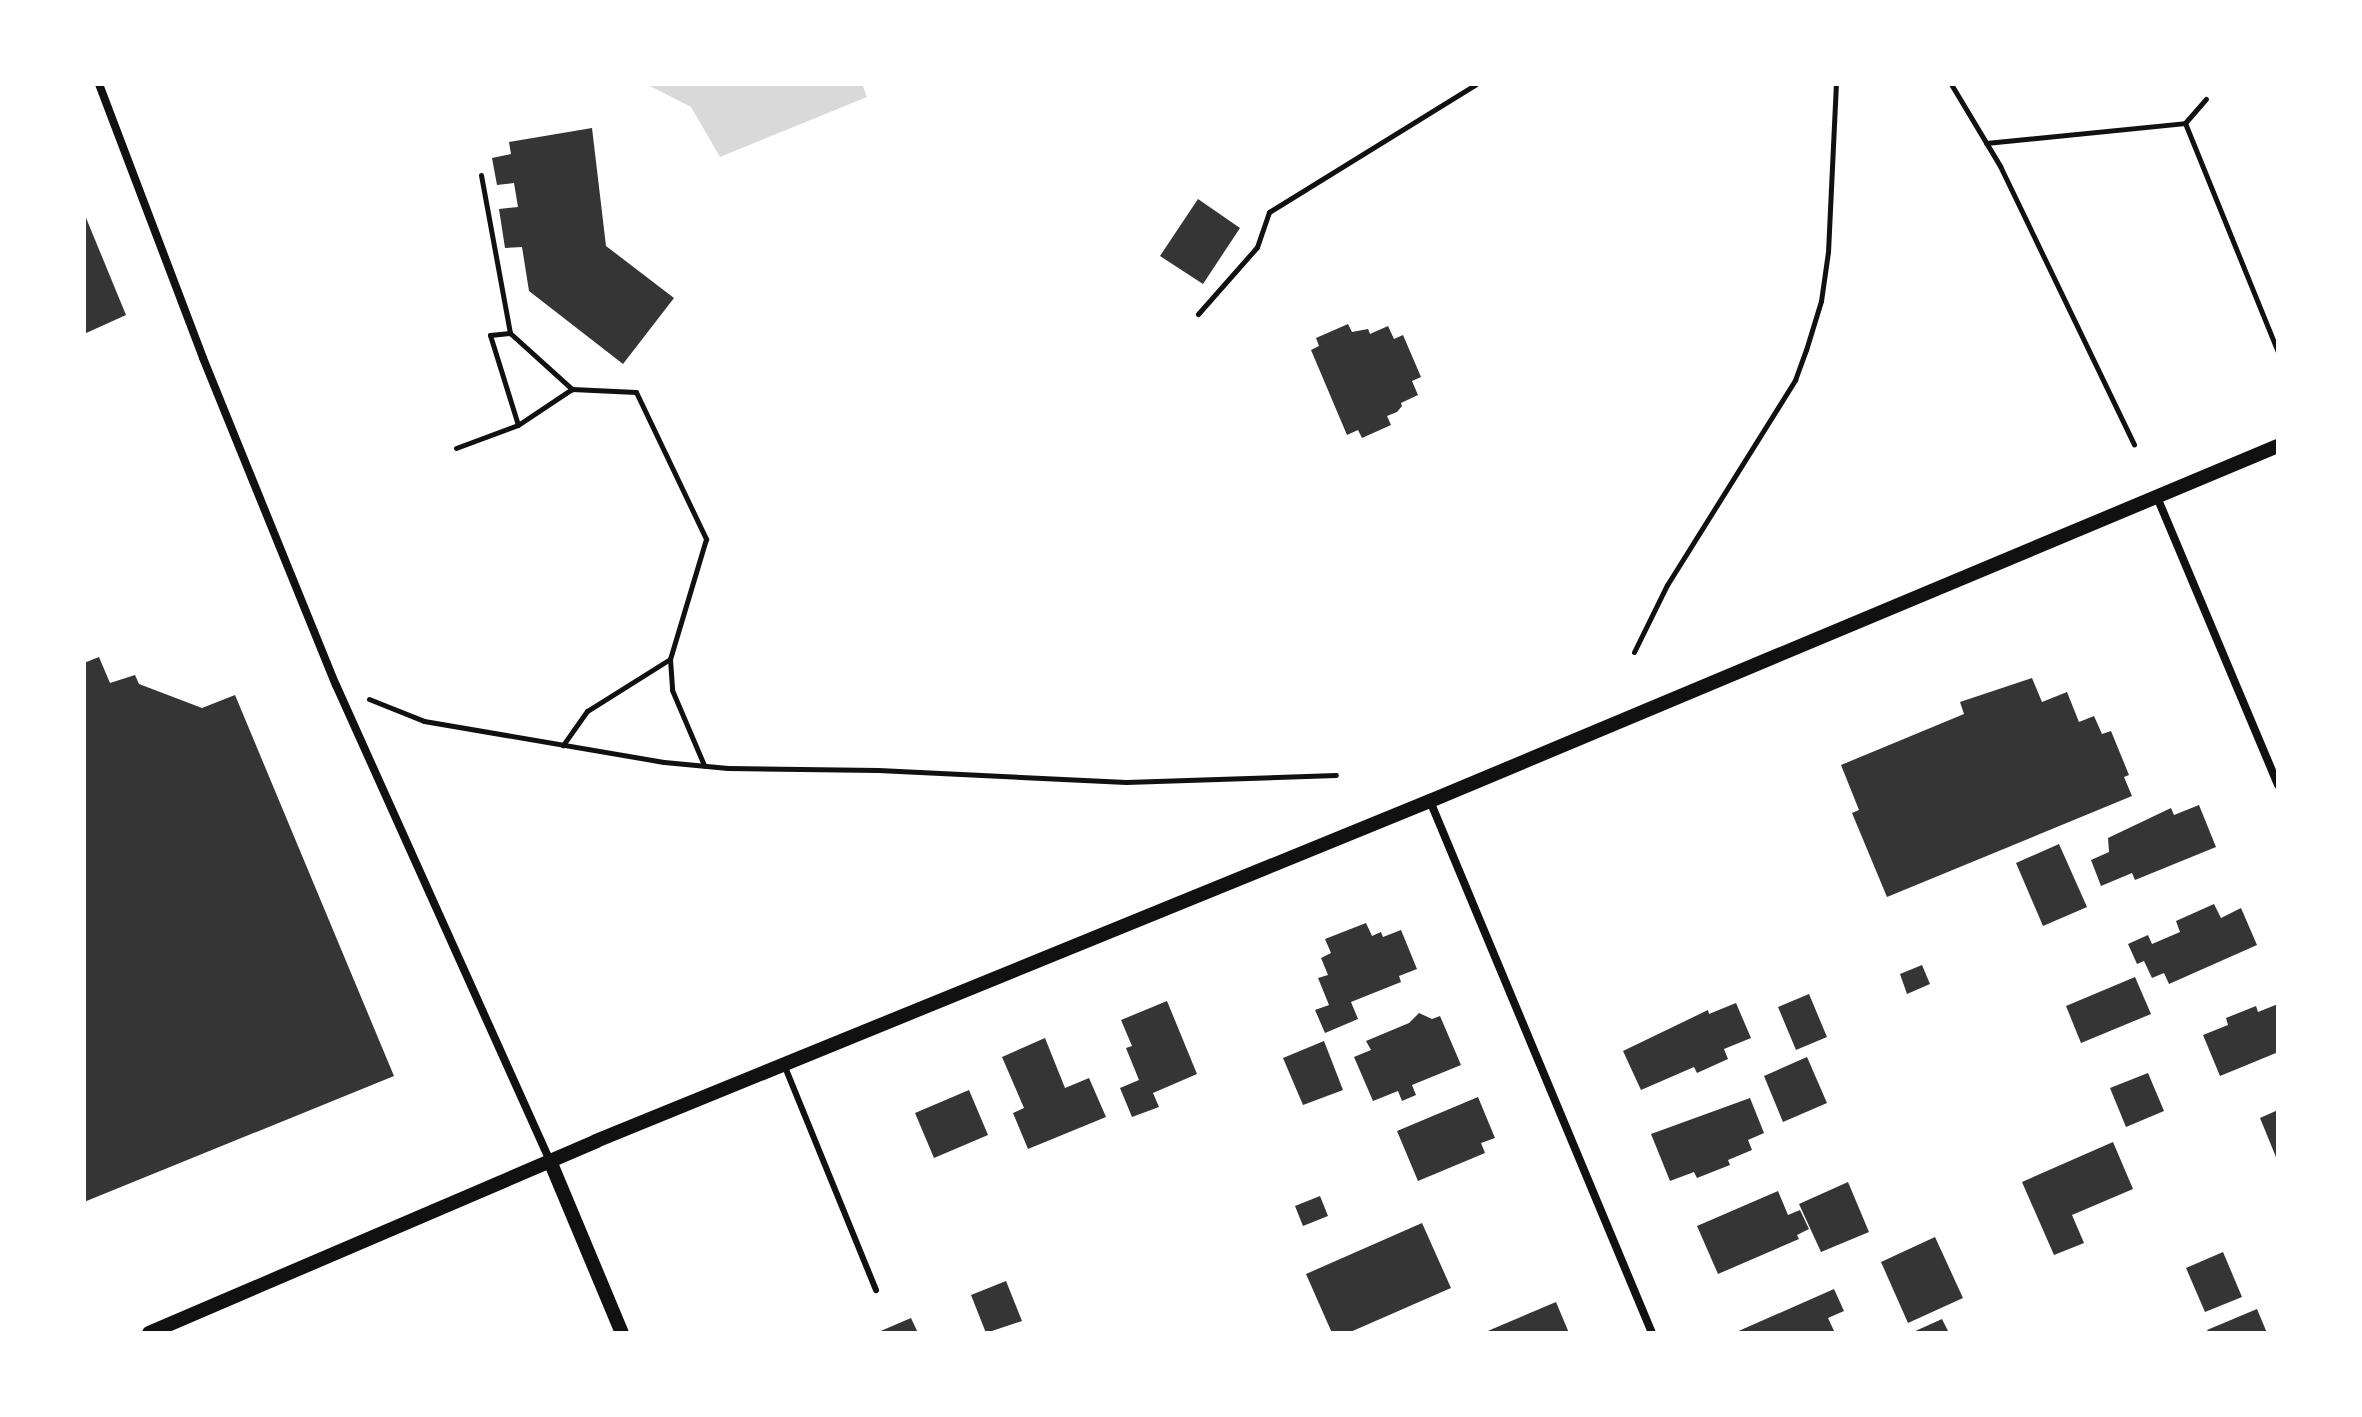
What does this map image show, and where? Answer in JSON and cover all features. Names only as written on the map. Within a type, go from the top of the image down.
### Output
[{"type":"street","points":[[99,84],[203,358],[336,685],[550,1161],[622,1333]]},
{"type":"street","points":[[149,1333],[784,1063],[1430,801],[2278,446]]},
{"type":"street","points":[[2157,497],[2278,785]]},
{"type":"street","points":[[1430,801],[1652,1333]]},
{"type":"lane","points":[[784,1063],[876,1290]]},
{"type":"path","points":[[1198,314],[1257,247],[1269,212],[1476,84]]},
{"type":"path","points":[[1634,652],[1667,585],[1795,380],[1806,350],[1821,301],[1828,252],[1836,84]]},
{"type":"path","points":[[1951,84],[1986,143],[2134,444]]},
{"type":"path","points":[[1986,143],[2185,123],[2206,99]]},
{"type":"path","points":[[2185,123],[2278,352]]},
{"type":"path","points":[[481,175],[510,333],[572,389]]},
{"type":"path","points":[[510,333],[490,335],[518,425]]},
{"type":"path","points":[[456,448],[518,425],[572,389],[636,392],[706,539],[670,659],[672,690],[704,765]]},
{"type":"path","points":[[563,745],[587,711],[670,659]]},
{"type":"path","points":[[336,685],[424,721],[704,765],[1126,782],[1336,775]]},
{"type":"shaded area","points":[[646,84],[862,84],[867,97],[720,157],[691,107]]},
{"type":"building","points":[[592,128],[606,246],[674,298],[623,364],[529,291],[522,247],[505,248],[499,209],[518,207],[514,183],[497,185],[492,158],[511,154],[509,142]]},
{"type":"building","points":[[1198,199],[1240,228],[1203,284],[1160,256]]},
{"type":"building","points":[[84,213],[126,315],[84,334]]},
{"type":"building","points":[[1348,324],[1352,332],[1368,329],[1370,334],[1388,326],[1394,339],[1403,335],[1421,377],[1412,381],[1418,395],[1401,403],[1397,412],[1387,416],[1391,425],[1362,438],[1358,430],[1347,435],[1311,350],[1319,346],[1316,338]]},
{"type":"building","points":[[99,657],[110,683],[135,675],[139,684],[202,708],[235,695],[394,1076],[84,1202],[84,663]]},
{"type":"building","points":[[2032,678],[2042,702],[2067,692],[2079,722],[2094,716],[2102,734],[2111,731],[2129,775],[2124,777],[2132,796],[1887,897],[1852,813],[1859,810],[1841,765],[1964,714],[1960,702]]},
{"type":"building","points":[[2199,805],[2216,847],[2135,880],[2132,873],[2101,886],[2091,860],[2109,852],[2108,838],[2171,808],[2174,815]]},
{"type":"building","points":[[2059,844],[2087,907],[2043,926],[2016,863]]},
{"type":"building","points":[[2214,904],[2221,918],[2241,908],[2257,945],[2169,984],[2164,973],[2152,978],[2144,961],[2137,964],[2128,944],[2148,935],[2152,944],[2180,932],[2176,921]]},
{"type":"building","points":[[1366,923],[1372,936],[1381,932],[1383,937],[1401,930],[1417,969],[1399,976],[1401,982],[1351,1002],[1358,1019],[1325,1033],[1315,1010],[1329,1005],[1318,978],[1328,975],[1321,958],[1331,953],[1325,939]]},
{"type":"building","points":[[1922,965],[1930,984],[1907,994],[1900,974]]},
{"type":"building","points":[[2135,977],[2151,1014],[2081,1043],[2066,1006]]},
{"type":"building","points":[[1809,994],[1827,1037],[1796,1050],[1778,1007]]},
{"type":"building","points":[[1167,1001],[1197,1074],[1153,1093],[1159,1107],[1132,1117],[1120,1088],[1139,1080],[1126,1048],[1132,1046],[1121,1020]]},
{"type":"building","points":[[1736,1003],[1751,1038],[1724,1049],[1728,1059],[1697,1073],[1694,1067],[1641,1090],[1623,1051],[1708,1010],[1709,1014]]},
{"type":"building","points":[[2278,1004],[2276,1053],[2220,1076],[2203,1035],[2228,1025],[2226,1018],[2256,1006],[2258,1012]]},
{"type":"building","points":[[1419,1013],[1432,1019],[1440,1016],[1461,1065],[1412,1085],[1416,1095],[1402,1101],[1398,1091],[1373,1101],[1354,1057],[1371,1050],[1366,1041],[1409,1023]]},
{"type":"building","points":[[1045,1038],[1065,1088],[1089,1078],[1106,1117],[1028,1149],[1013,1113],[1024,1108],[1002,1057]]},
{"type":"building","points":[[1324,1041],[1343,1090],[1303,1105],[1283,1058]]},
{"type":"building","points":[[1807,1057],[1827,1103],[1783,1122],[1764,1076]]},
{"type":"building","points":[[2148,1073],[2164,1111],[2126,1127],[2110,1088]]},
{"type":"building","points":[[969,1090],[988,1135],[934,1158],[915,1113]]},
{"type":"building","points":[[1478,1097],[1495,1138],[1481,1143],[1485,1153],[1418,1181],[1397,1131]]},
{"type":"building","points":[[1750,1098],[1764,1133],[1748,1140],[1752,1150],[1728,1160],[1730,1165],[1697,1178],[1694,1172],[1670,1181],[1651,1134]]},
{"type":"building","points":[[2278,1110],[2278,1162],[2260,1118]]},
{"type":"building","points":[[2113,1142],[2133,1189],[2072,1215],[2084,1243],[2054,1255],[2022,1182]]},
{"type":"building","points":[[1848,1182],[1869,1232],[1821,1252],[1799,1204]]},
{"type":"building","points":[[1778,1191],[1788,1215],[1800,1210],[1809,1229],[1797,1235],[1799,1239],[1718,1274],[1697,1226]]},
{"type":"building","points":[[1320,1196],[1328,1216],[1303,1226],[1295,1206]]},
{"type":"building","points":[[1422,1223],[1451,1288],[1348,1333],[1332,1333],[1306,1274]]},
{"type":"building","points":[[1935,1237],[1963,1298],[1908,1323],[1881,1262]]},
{"type":"building","points":[[2223,1252],[2242,1297],[2205,1312],[2186,1268]]},
{"type":"building","points":[[1006,1281],[1022,1321],[986,1333],[971,1295]]},
{"type":"building","points":[[1834,1289],[1844,1311],[1828,1318],[1835,1333],[1734,1333]]},
{"type":"building","points":[[1556,1302],[1569,1333],[1483,1333]]},
{"type":"building","points":[[2257,1309],[2267,1333],[2209,1333],[2207,1330]]},
{"type":"building","points":[[911,1318],[918,1333],[876,1333]]},
{"type":"building","points":[[1942,1319],[1949,1333],[1911,1333]]}]
